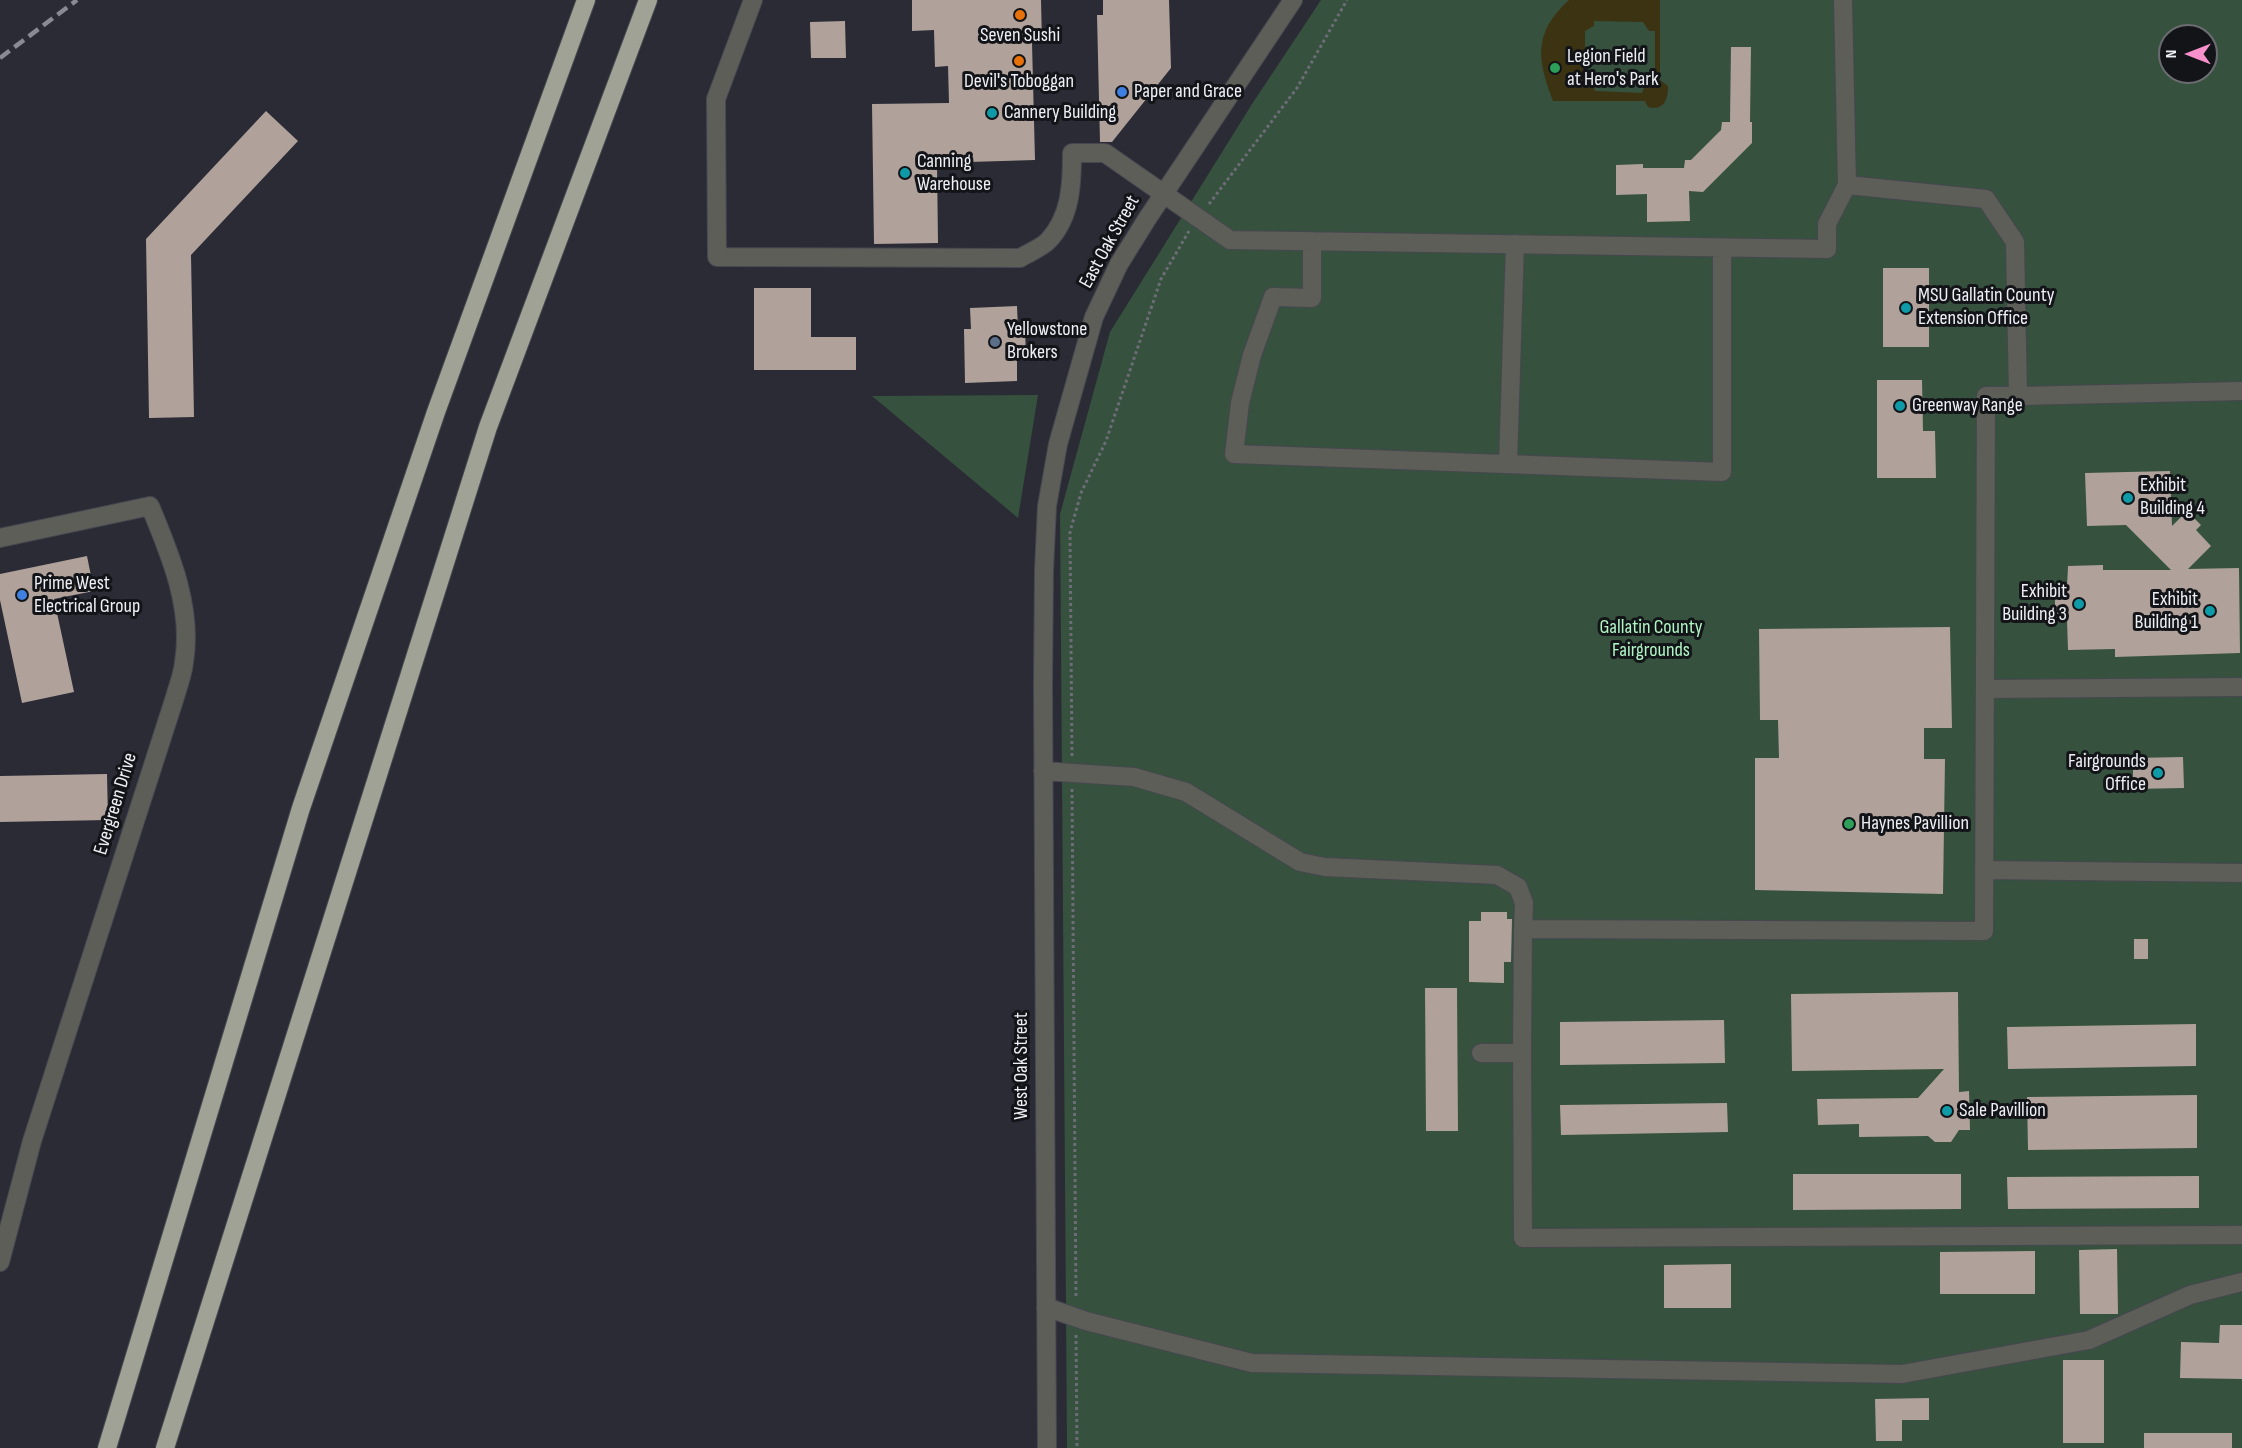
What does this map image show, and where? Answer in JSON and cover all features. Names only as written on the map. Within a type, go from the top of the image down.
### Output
[{"type":"highway","points":[[107,1448],[301,808],[436,412],[586,0]]},
{"type":"highway","points":[[165,1448],[488,427],[648,0]]},
{"type":"street","points":[[753,0],[716,99],[717,257],[1020,258],[1047,242],[1066,213],[1072,186],[1072,153],[1105,153],[1230,240],[1827,249],[1827,224],[1847,185],[1843,0]]},
{"type":"street","name":"East Oak Street","points":[[1043,684],[1047,506],[1058,444],[1094,317],[1119,264],[1293,0]]},
{"type":"street","points":[[1847,185],[1986,199],[2015,242],[2018,396]]},
{"type":"street","points":[[1312,241],[1312,298],[1273,297],[1247,375],[1240,404],[1234,454],[1722,472],[1722,248]]},
{"type":"street","points":[[1508,464],[1515,244]]},
{"type":"street","points":[[1523,929],[1984,931],[1986,396],[2242,391]]},
{"type":"street","name":"Evergreen Drive","points":[[0,538],[150,506],[170,553],[183,600],[186,636],[184,662],[175,697],[32,1141],[0,1262]]},
{"type":"street","name":"West Oak Street","points":[[1043,684],[1047,1448]]},
{"type":"street","points":[[1985,689],[2242,687]]},
{"type":"street","points":[[1044,771],[1134,777],[1186,792],[1300,862],[1325,867],[1497,875],[1518,886],[1524,903],[1523,1238],[2242,1235]]},
{"type":"street","points":[[1984,870],[2242,873]]},
{"type":"street","points":[[1481,1053],[1522,1053]]},
{"type":"street","points":[[1046,1307],[1076,1318],[1252,1363],[1902,1374],[2089,1340],[2190,1295],[2242,1282]]},
{"type":"path","points":[[1077,1448],[1070,532],[1081,493],[1106,441],[1161,279],[1197,216],[1297,88],[1347,0]]},
{"type":"green space","name":"Gallatin County Fairgrounds","points":[[1321,0],[2242,0],[2242,1448],[1067,1448],[1060,514],[1110,332],[1252,104]]},
{"type":"green space","points":[[1038,395],[1018,518],[872,396]]},
{"type":"sand","points":[[1569,0],[1660,0],[1660,80],[1668,86],[1664,103],[1653,108],[1648,107],[1645,101],[1553,101],[1544,72],[1541,47],[1549,24]],"holes":[[[1594,21],[1643,22],[1649,31],[1655,31],[1655,82],[1645,85],[1642,93],[1595,91],[1593,85],[1585,81],[1585,31],[1594,26]]]},
{"type":"building","name":"Cannery Building","points":[[912,0],[1041,0],[1042,42],[1032,43],[1035,160],[937,163],[938,243],[874,244],[872,104],[949,103],[948,66],[935,67],[934,30],[912,31]]},
{"type":"building","points":[[1103,0],[1169,0],[1171,68],[1112,142],[1100,142],[1097,15],[1103,15]]},
{"type":"building","points":[[845,21],[846,58],[811,58],[810,22]]},
{"type":"building","points":[[1731,47],[1751,47],[1752,143],[1703,192],[1689,191],[1690,221],[1647,222],[1647,194],[1616,195],[1616,165],[1643,164],[1643,168],[1684,168],[1685,160],[1691,160],[1721,130],[1722,122],[1730,122]]},
{"type":"building","points":[[266,111],[298,141],[191,255],[194,417],[149,418],[146,239]]},
{"type":"building","name":"MSU Gallatin County Extension Office","points":[[1883,268],[1929,268],[1929,347],[1883,347]]},
{"type":"building","points":[[754,288],[811,288],[811,337],[856,337],[856,370],[754,370]]},
{"type":"building","name":"Yellowstone Brokers","points":[[1017,306],[1018,330],[1025,330],[1026,355],[1017,355],[1017,381],[965,383],[964,329],[971,329],[970,308]]},
{"type":"building","name":"Greenway Range","points":[[1877,380],[1922,380],[1923,431],[1935,431],[1936,478],[1877,478]]},
{"type":"building","points":[[2170,471],[2172,526],[2187,511],[2201,525],[2196,530],[2211,546],[2188,569],[2239,568],[2240,653],[2115,657],[2115,649],[2068,650],[2067,620],[2055,621],[2055,587],[2067,587],[2068,566],[2103,565],[2103,570],[2171,570],[2126,525],[2087,526],[2085,473]]},
{"type":"building","points":[[87,556],[94,591],[54,599],[74,692],[22,703],[0,600],[0,574]]},
{"type":"building","points":[[1950,627],[1952,728],[1924,728],[1924,759],[1945,759],[1943,894],[1755,890],[1755,758],[1779,758],[1778,720],[1760,720],[1759,629]]},
{"type":"building","name":"Fairgrounds Office","points":[[2183,757],[2184,788],[2133,789],[2133,758]]},
{"type":"building","points":[[107,774],[108,820],[0,822],[0,776]]},
{"type":"building","points":[[1481,912],[1507,912],[1507,919],[1512,919],[1511,962],[1504,962],[1504,983],[1469,982],[1469,921],[1481,921]]},
{"type":"building","points":[[2134,939],[2148,939],[2148,959],[2134,959]]},
{"type":"building","points":[[1425,988],[1457,988],[1458,1131],[1426,1131]]},
{"type":"building","points":[[1958,992],[1959,1092],[1969,1091],[1970,1130],[1959,1130],[1951,1142],[1935,1142],[1928,1136],[1859,1137],[1859,1124],[1818,1125],[1817,1099],[1918,1098],[1944,1069],[1792,1071],[1791,994]]},
{"type":"building","points":[[1724,1020],[1725,1063],[1560,1065],[1560,1022]]},
{"type":"building","points":[[2196,1024],[2196,1066],[2008,1069],[2007,1027]]},
{"type":"building","points":[[2197,1095],[2197,1148],[2028,1150],[2027,1097]]},
{"type":"building","points":[[1727,1103],[1728,1132],[1561,1135],[1560,1105]]},
{"type":"building","points":[[1793,1174],[1961,1174],[1961,1209],[1793,1210]]},
{"type":"building","points":[[2199,1176],[2199,1208],[2008,1209],[2007,1177]]},
{"type":"building","points":[[2117,1249],[2118,1314],[2080,1314],[2079,1250]]},
{"type":"building","points":[[2035,1251],[2035,1294],[1940,1294],[1940,1252]]},
{"type":"building","points":[[1731,1264],[1731,1308],[1664,1308],[1664,1265]]},
{"type":"building","points":[[2220,1325],[2242,1325],[2242,1379],[2180,1378],[2181,1342],[2219,1343]]},
{"type":"building","points":[[2063,1360],[2104,1360],[2104,1443],[2063,1443]]},
{"type":"building","points":[[1929,1398],[1929,1420],[1902,1420],[1902,1441],[1876,1441],[1875,1399]]},
{"type":"building","points":[[2144,1433],[2232,1433],[2232,1448],[2144,1448]]},
{"type":"railway","points":[[0,58],[77,0]]},
{"type":"place","name":"Seven Sushi","points":[[1020,15]]},
{"type":"place","name":"Devil's Toboggan","points":[[1019,61]]},
{"type":"place","name":"Legion Field at Hero's Park","points":[[1555,68]]},
{"type":"place","name":"Paper and Grace","points":[[1122,92]]},
{"type":"place","name":"Cannery Building","points":[[992,113]]},
{"type":"place","name":"Canning Warehouse","points":[[905,173]]},
{"type":"place","name":"MSU Gallatin County Extension Office","points":[[1906,308]]},
{"type":"place","name":"Yellowstone Brokers","points":[[995,342]]},
{"type":"place","name":"Greenway Range","points":[[1900,406]]},
{"type":"place","name":"Exhibit Building 4","points":[[2128,498]]},
{"type":"place","name":"Prime West Electrical Group","points":[[22,595]]},
{"type":"place","name":"Exhibit Building 3","points":[[2079,604]]},
{"type":"place","name":"Exhibit Building 1","points":[[2210,611]]},
{"type":"place","name":"Fairgrounds Office","points":[[2158,773]]},
{"type":"place","name":"Haynes Pavillion","points":[[1849,824]]},
{"type":"place","name":"Sale Pavillion","points":[[1947,1111]]}]
